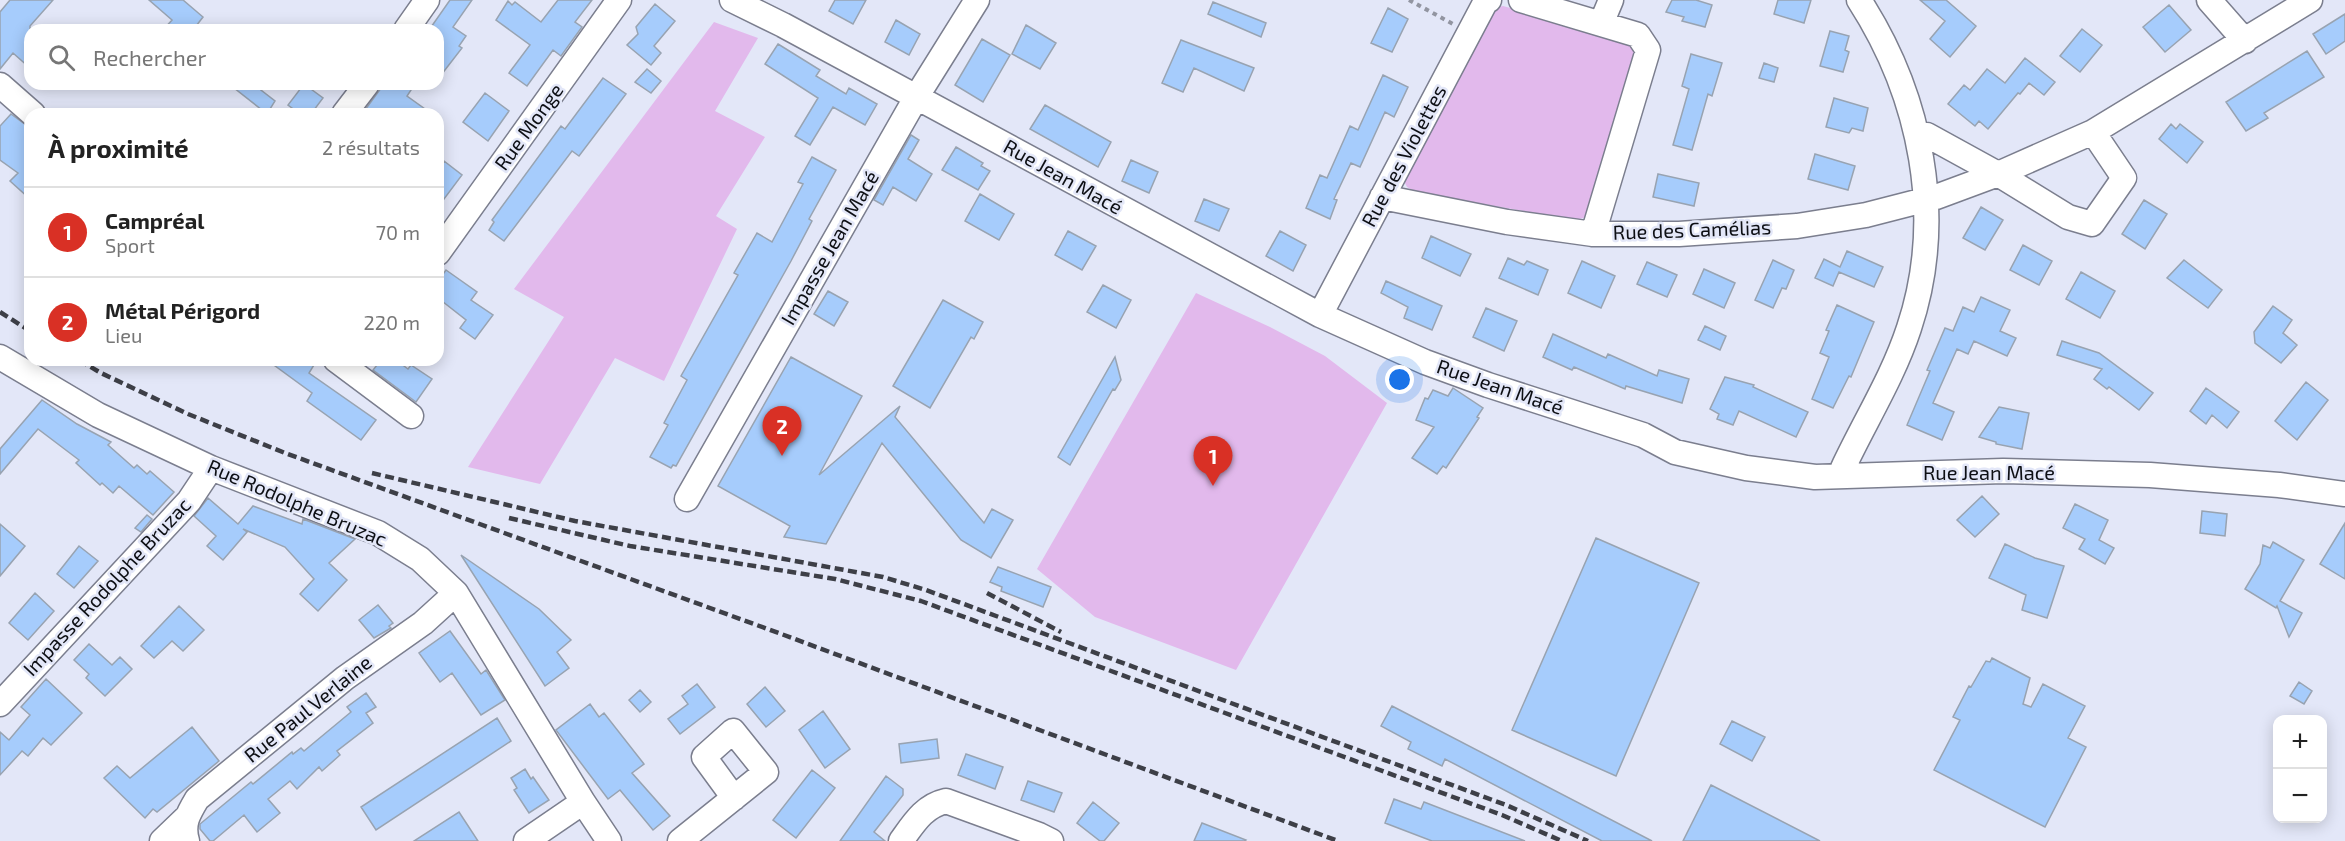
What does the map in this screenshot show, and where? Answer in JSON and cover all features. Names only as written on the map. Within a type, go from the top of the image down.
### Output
[{"type":"street","points":[[410,24],[427,0]]},
{"type":"street","name":"Rue Monge","points":[[444,245],[620,0]]},
{"type":"street","name":"Rue Jean Macé","points":[[732,0],[917,96],[1320,315],[1425,362],[1488,385],[1643,435],[1676,452],[1746,468],[1815,477],[2003,471],[2150,475],[2279,485],[2345,494]]},
{"type":"street","name":"Impasse Jean Macé","points":[[687,499],[917,96],[977,0]]},
{"type":"street","name":"Rue des Violettes","points":[[1320,315],[1486,0],[1489,0]]},
{"type":"street","points":[[1521,0],[1638,35],[1648,50],[1593,234]]},
{"type":"street","points":[[1601,24],[1611,0]]},
{"type":"street","points":[[1842,476],[1843,468],[1863,425],[1892,373],[1909,327],[1917,300],[1924,249],[1927,198],[1917,135],[1900,77],[1878,29],[1859,0]]},
{"type":"street","points":[[2209,0],[2245,41]]},
{"type":"street","name":"Rue des Camélias","points":[[1382,197],[1507,222],[1593,234],[1679,234],[1797,226],[1866,215],[1936,197],[1998,174],[2093,132],[2310,0]]},
{"type":"street","points":[[0,85],[26,108]]},
{"type":"street","points":[[349,108],[362,90]]},
{"type":"street","points":[[1917,135],[1927,135],[1998,174],[2068,217],[2092,224],[2124,178],[2093,132]]},
{"type":"street","name":"Rue Rodolphe Bruzac","points":[[0,357],[98,415],[211,468],[378,533],[420,559],[456,593],[609,841]]},
{"type":"street","points":[[352,366],[411,416]]},
{"type":"street","name":"Impasse Rodolphe Bruzac","points":[[0,704],[189,501],[211,468]]},
{"type":"street","name":"Rue Paul Verlaine","points":[[162,841],[187,817],[197,799],[345,678],[423,623],[456,593]]},
{"type":"street","points":[[680,841],[734,798]]},
{"type":"street","points":[[901,841],[923,811],[934,804],[946,801],[1039,834],[1051,841]]},
{"type":"street","points":[[526,841],[583,802]]},
{"type":"street","points":[[187,817],[184,831],[187,841]]},
{"type":"path","points":[[1409,0],[1469,33]]},
{"type":"shaded area","points":[[1503,6],[1628,40],[1638,51],[1588,217],[1574,220],[1416,192],[1407,187],[1403,179],[1494,8]]},
{"type":"shaded area","points":[[714,22],[758,38],[715,111],[765,137],[716,216],[737,229],[664,381],[615,358],[540,484],[468,467],[564,317],[514,289]]},
{"type":"shaded area","points":[[1196,293],[1270,327],[1325,356],[1387,403],[1236,670],[1095,617],[1037,569]]},
{"type":"building","points":[[10,0],[53,0],[32,24],[24,24],[24,63],[13,53],[0,69],[0,12]]},
{"type":"building","points":[[149,0],[183,0],[203,17],[198,24],[168,24],[172,20]]},
{"type":"building","points":[[450,0],[472,0],[453,27],[466,36],[459,46],[462,48],[444,71],[444,24],[433,24]]},
{"type":"building","points":[[558,0],[592,0],[575,22],[582,27],[561,56],[553,50],[527,86],[509,73],[530,45],[496,20],[508,1],[512,5],[515,2],[541,22]]},
{"type":"building","points":[[835,0],[866,0],[853,24],[829,11]]},
{"type":"building","points":[[1672,0],[1696,0],[1712,5],[1705,27],[1682,21],[1684,17],[1666,12]]},
{"type":"building","points":[[1778,0],[1811,0],[1804,23],[1774,14]]},
{"type":"building","points":[[1920,0],[1946,0],[1976,26],[1950,57],[1930,39],[1945,21]]},
{"type":"building","points":[[1213,2],[1266,23],[1261,37],[1208,14]]},
{"type":"building","points":[[655,4],[675,21],[654,46],[661,53],[651,65],[627,45],[638,34],[636,27]]},
{"type":"building","points":[[2169,5],[2191,30],[2165,52],[2143,27]]},
{"type":"building","points":[[1388,8],[1408,19],[1392,52],[1371,43]]},
{"type":"building","points":[[2345,14],[2345,41],[2326,54],[2313,34]]},
{"type":"building","points":[[896,20],[920,34],[909,55],[885,42]]},
{"type":"building","points":[[1026,25],[1056,43],[1040,69],[1012,54]]},
{"type":"building","points":[[2082,29],[2102,45],[2080,72],[2060,56]]},
{"type":"building","points":[[1830,31],[1849,36],[1845,50],[1849,52],[1843,72],[1820,66]]},
{"type":"building","points":[[982,39],[1010,55],[983,102],[955,85]]},
{"type":"building","points":[[1181,40],[1254,68],[1244,91],[1194,68],[1183,92],[1162,83]]},
{"type":"building","points":[[778,44],[820,70],[816,76],[846,94],[849,88],[877,104],[865,125],[833,107],[810,145],[795,136],[818,98],[765,64]]},
{"type":"building","points":[[2307,51],[2324,77],[2264,113],[2268,118],[2246,131],[2226,102]]},
{"type":"building","points":[[1691,54],[1722,63],[1712,96],[1708,94],[1692,150],[1673,145],[1689,89],[1682,86]]},
{"type":"building","points":[[2025,58],[2055,82],[2044,95],[2029,83],[1988,129],[1979,121],[1975,126],[1948,104],[1964,85],[1970,90],[1987,69],[2005,83]]},
{"type":"building","points":[[1764,63],[1778,68],[1774,82],[1759,78]]},
{"type":"building","points":[[647,69],[661,81],[651,93],[635,82]]},
{"type":"building","points":[[1383,75],[1408,87],[1394,117],[1385,112],[1360,167],[1351,163],[1334,199],[1337,200],[1330,219],[1306,208],[1320,175],[1327,178],[1350,126],[1358,130]]},
{"type":"building","points":[[603,78],[626,94],[579,156],[572,151],[504,241],[489,230],[494,222],[492,220],[561,126],[565,129]]},
{"type":"building","points":[[237,90],[261,90],[275,101],[271,108],[259,108]]},
{"type":"building","points":[[299,90],[312,90],[323,98],[316,108],[292,108],[288,105]]},
{"type":"building","points":[[380,90],[411,90],[407,96],[424,108],[366,108]]},
{"type":"building","points":[[485,93],[509,111],[488,141],[463,122]]},
{"type":"building","points":[[1834,98],[1868,108],[1863,131],[1852,128],[1849,133],[1826,127]]},
{"type":"building","points":[[1045,105],[1111,142],[1098,167],[1030,129]]},
{"type":"building","points":[[11,114],[24,124],[24,194],[10,181],[18,173],[0,160],[0,126]]},
{"type":"building","points":[[2171,124],[2176,129],[2180,124],[2203,142],[2187,163],[2159,139]]},
{"type":"building","points":[[911,135],[919,140],[908,159],[932,174],[916,201],[893,187],[883,205],[874,200]]},
{"type":"building","points":[[956,147],[983,163],[981,166],[990,171],[978,190],[942,170]]},
{"type":"building","points":[[1815,154],[1855,166],[1848,190],[1808,179]]},
{"type":"building","points":[[812,157],[836,170],[809,219],[812,221],[791,261],[676,466],[673,465],[671,468],[650,457],[668,425],[664,423],[687,380],[681,376],[738,275],[734,273],[757,233],[772,242],[803,184],[798,182]]},
{"type":"building","points":[[1131,160],[1158,172],[1149,193],[1122,181]]},
{"type":"building","points":[[444,161],[462,175],[444,199]]},
{"type":"building","points":[[1658,174],[1699,183],[1694,206],[1653,197]]},
{"type":"building","points":[[980,194],[1014,214],[999,240],[965,221]]},
{"type":"building","points":[[1204,199],[1229,209],[1219,231],[1195,221]]},
{"type":"building","points":[[2144,200],[2167,214],[2145,249],[2122,234]]},
{"type":"building","points":[[1981,207],[2003,220],[1985,250],[1963,238]]},
{"type":"building","points":[[1068,231],[1096,246],[1082,270],[1055,255]]},
{"type":"building","points":[[1280,231],[1306,245],[1293,271],[1266,256]]},
{"type":"building","points":[[1431,236],[1471,254],[1460,276],[1422,258]]},
{"type":"building","points":[[2023,245],[2052,261],[2039,285],[2010,270]]},
{"type":"building","points":[[1847,251],[1883,267],[1874,287],[1839,272],[1833,286],[1815,278],[1824,259],[1840,267]]},
{"type":"building","points":[[1508,258],[1524,265],[1527,261],[1548,270],[1538,295],[1499,278]]},
{"type":"building","points":[[1773,260],[1794,270],[1786,289],[1782,288],[1773,308],[1755,300]]},
{"type":"building","points":[[2184,260],[2222,290],[2208,308],[2167,278]]},
{"type":"building","points":[[1582,261],[1615,276],[1601,308],[1568,293]]},
{"type":"building","points":[[1647,262],[1677,275],[1667,297],[1637,284]]},
{"type":"building","points":[[1704,269],[1735,283],[1724,308],[1693,294]]},
{"type":"building","points":[[446,270],[477,292],[471,300],[493,315],[475,339],[460,328],[466,320],[444,303],[444,273]]},
{"type":"building","points":[[2081,272],[2115,291],[2100,318],[2066,299]]},
{"type":"building","points":[[1386,281],[1442,306],[1432,330],[1404,318],[1408,307],[1381,293]]},
{"type":"building","points":[[1103,285],[1131,300],[1116,328],[1087,312]]},
{"type":"building","points":[[828,291],[848,302],[834,326],[814,314]]},
{"type":"building","points":[[1981,297],[2010,310],[2000,331],[2016,338],[2007,356],[1974,341],[1968,354],[1957,349],[1933,403],[1954,412],[1942,440],[1907,425],[1945,328],[1953,331],[1963,307],[1974,312]]},
{"type":"building","points":[[943,300],[983,322],[974,339],[971,337],[930,408],[893,386]]},
{"type":"building","points":[[1837,305],[1874,322],[1851,377],[1849,376],[1833,408],[1812,399],[1829,357],[1820,353],[1829,331],[1826,330]]},
{"type":"building","points":[[2273,306],[2292,320],[2283,333],[2297,345],[2281,363],[2255,343],[2254,332]]},
{"type":"building","points":[[1486,308],[1517,321],[1504,351],[1473,337]]},
{"type":"building","points":[[1705,326],[1726,336],[1720,350],[1698,340]]},
{"type":"building","points":[[1553,334],[1606,358],[1608,354],[1657,376],[1659,370],[1689,379],[1682,403],[1626,386],[1625,389],[1574,367],[1572,370],[1543,357]]},
{"type":"building","points":[[2062,341],[2099,353],[2153,393],[2139,410],[2109,387],[2107,389],[2094,379],[2102,369],[2057,355]]},
{"type":"building","points":[[791,357],[862,396],[819,475],[900,406],[895,417],[984,523],[992,509],[1013,520],[991,558],[961,540],[882,443],[826,544],[784,537],[790,526],[718,486]]},
{"type":"building","points":[[1115,357],[1121,380],[1115,390],[1113,389],[1070,465],[1058,457]]},
{"type":"building","points":[[275,366],[313,366],[309,373],[376,420],[361,440],[307,401],[312,393]]},
{"type":"building","points":[[376,366],[404,366],[408,369],[412,366],[432,379],[416,402],[373,370]]},
{"type":"building","points":[[1725,377],[1754,385],[1753,387],[1808,412],[1796,437],[1739,411],[1733,425],[1717,419],[1719,414],[1710,409]]},
{"type":"building","points":[[2306,382],[2328,400],[2297,440],[2275,421]]},
{"type":"building","points":[[1453,388],[1483,408],[1477,417],[1479,418],[1446,468],[1443,466],[1437,474],[1412,458],[1434,427],[1416,420],[1425,398],[1428,399],[1433,390],[1448,396]]},
{"type":"building","points":[[2206,388],[2239,412],[2227,428],[2212,415],[2206,424],[2190,411]]},
{"type":"building","points":[[42,400],[77,424],[111,442],[108,445],[134,468],[137,465],[147,474],[150,471],[174,492],[153,515],[119,486],[113,493],[102,483],[100,485],[76,463],[79,460],[38,429],[0,474],[0,449]]},
{"type":"building","points":[[1999,407],[2029,413],[2022,449],[1996,444],[1996,442],[1979,437]]},
{"type":"building","points":[[1982,496],[1999,514],[1975,537],[1957,520]]},
{"type":"building","points":[[208,498],[238,524],[253,506],[302,524],[303,519],[355,539],[329,563],[347,580],[318,611],[300,594],[314,579],[285,547],[243,529],[247,532],[223,560],[207,546],[216,536],[194,516]]},
{"type":"building","points":[[2075,504],[2108,520],[2099,540],[2114,548],[2105,564],[2079,549],[2085,539],[2063,528]]},
{"type":"building","points":[[2202,511],[2227,514],[2225,536],[2200,533]]},
{"type":"building","points":[[147,515],[152,519],[141,532],[135,528]]},
{"type":"building","points":[[2345,523],[2345,579],[2320,564]]},
{"type":"building","points":[[0,524],[25,546],[0,576]]},
{"type":"building","points":[[1596,538],[1699,583],[1616,776],[1512,730]]},
{"type":"building","points":[[2273,542],[2304,560],[2280,601],[2302,613],[2289,637],[2277,606],[2276,608],[2245,589],[2260,564],[2263,545],[2270,548]]},
{"type":"building","points":[[2005,544],[2035,558],[2064,566],[2047,618],[2022,610],[2026,595],[1989,578]]},
{"type":"building","points":[[79,546],[98,561],[74,588],[57,574]]},
{"type":"building","points":[[461,555],[539,609],[571,640],[557,652],[569,668],[545,686]]},
{"type":"building","points":[[998,567],[1051,587],[1043,607],[1001,591],[1002,587],[990,582]]},
{"type":"building","points":[[35,593],[54,611],[28,640],[9,623]]},
{"type":"building","points":[[378,605],[393,623],[389,626],[391,628],[374,638],[359,620]]},
{"type":"building","points":[[179,606],[204,630],[183,651],[172,641],[154,658],[141,646]]},
{"type":"building","points":[[450,631],[481,674],[486,670],[505,700],[481,715],[452,673],[440,682],[419,653]]},
{"type":"building","points":[[89,644],[112,665],[120,657],[132,669],[105,696],[86,678],[89,674],[74,660]]},
{"type":"building","points":[[1992,658],[2030,678],[2023,704],[2031,707],[2043,684],[2085,706],[2068,738],[2086,747],[2045,827],[1934,770],[1960,720],[1953,717],[1969,686],[1971,687],[1986,661],[1990,662]]},
{"type":"building","points":[[46,679],[82,713],[51,745],[43,738],[28,756],[22,751],[0,775],[0,732],[9,740],[30,715],[21,707]]},
{"type":"building","points":[[2299,682],[2312,691],[2304,704],[2290,696]]},
{"type":"building","points":[[697,684],[715,707],[680,734],[668,719],[688,704],[682,696]]},
{"type":"building","points":[[765,687],[785,711],[766,727],[747,704]]},
{"type":"building","points":[[640,690],[651,702],[640,712],[629,700]]},
{"type":"building","points":[[366,693],[376,707],[366,713],[373,723],[337,751],[340,755],[322,771],[319,767],[297,789],[290,781],[268,799],[280,813],[257,832],[244,815],[213,841],[210,841],[200,829],[200,824],[292,752],[293,754],[301,748],[304,751],[351,712],[347,707]]},
{"type":"building","points":[[590,704],[599,717],[604,713],[644,764],[632,773],[670,816],[653,830],[620,790],[608,799],[556,730]]},
{"type":"building","points":[[1392,706],[1652,841],[1602,841],[1445,759],[1442,766],[1408,749],[1411,742],[1381,726]]},
{"type":"building","points":[[823,711],[850,749],[825,768],[799,730]]},
{"type":"building","points":[[497,718],[511,741],[376,830],[361,807]]},
{"type":"building","points":[[1732,721],[1765,737],[1752,761],[1720,744]]},
{"type":"building","points":[[192,727],[219,761],[157,812],[153,809],[145,818],[104,778],[117,766],[130,778]]},
{"type":"building","points":[[937,739],[939,758],[901,763],[899,744]]},
{"type":"building","points":[[966,754],[1003,767],[995,789],[958,775]]},
{"type":"building","points":[[525,769],[549,800],[529,813],[514,790],[517,788],[511,778]]},
{"type":"building","points":[[812,770],[835,788],[796,838],[773,820]]},
{"type":"building","points":[[886,776],[903,789],[903,795],[874,832],[885,841],[840,841]]},
{"type":"building","points":[[1028,781],[1062,793],[1054,812],[1021,800]]},
{"type":"building","points":[[1711,785],[1820,841],[1683,841]]},
{"type":"building","points":[[1394,799],[1421,809],[1424,802],[1525,841],[1432,841],[1385,823]]},
{"type":"building","points":[[1093,802],[1119,823],[1104,841],[1100,841],[1077,823]]},
{"type":"building","points":[[459,812],[478,841],[414,841]]},
{"type":"building","points":[[1202,823],[1246,840],[1194,841]]},
{"type":"railway","points":[[0,312],[24,327]]},
{"type":"railway","points":[[89,366],[188,414],[285,453],[1338,841]]},
{"type":"railway","points":[[372,473],[575,521],[883,577],[926,590],[1506,805],[1588,841]]},
{"type":"railway","points":[[509,518],[630,546],[835,579],[921,601],[1502,815],[1562,841]]},
{"type":"railway","points":[[987,593],[1061,632]]},
{"type":"place","name":"Métal Périgord","points":[[782,456]]},
{"type":"place","name":"Campréal","points":[[1213,486]]}]
